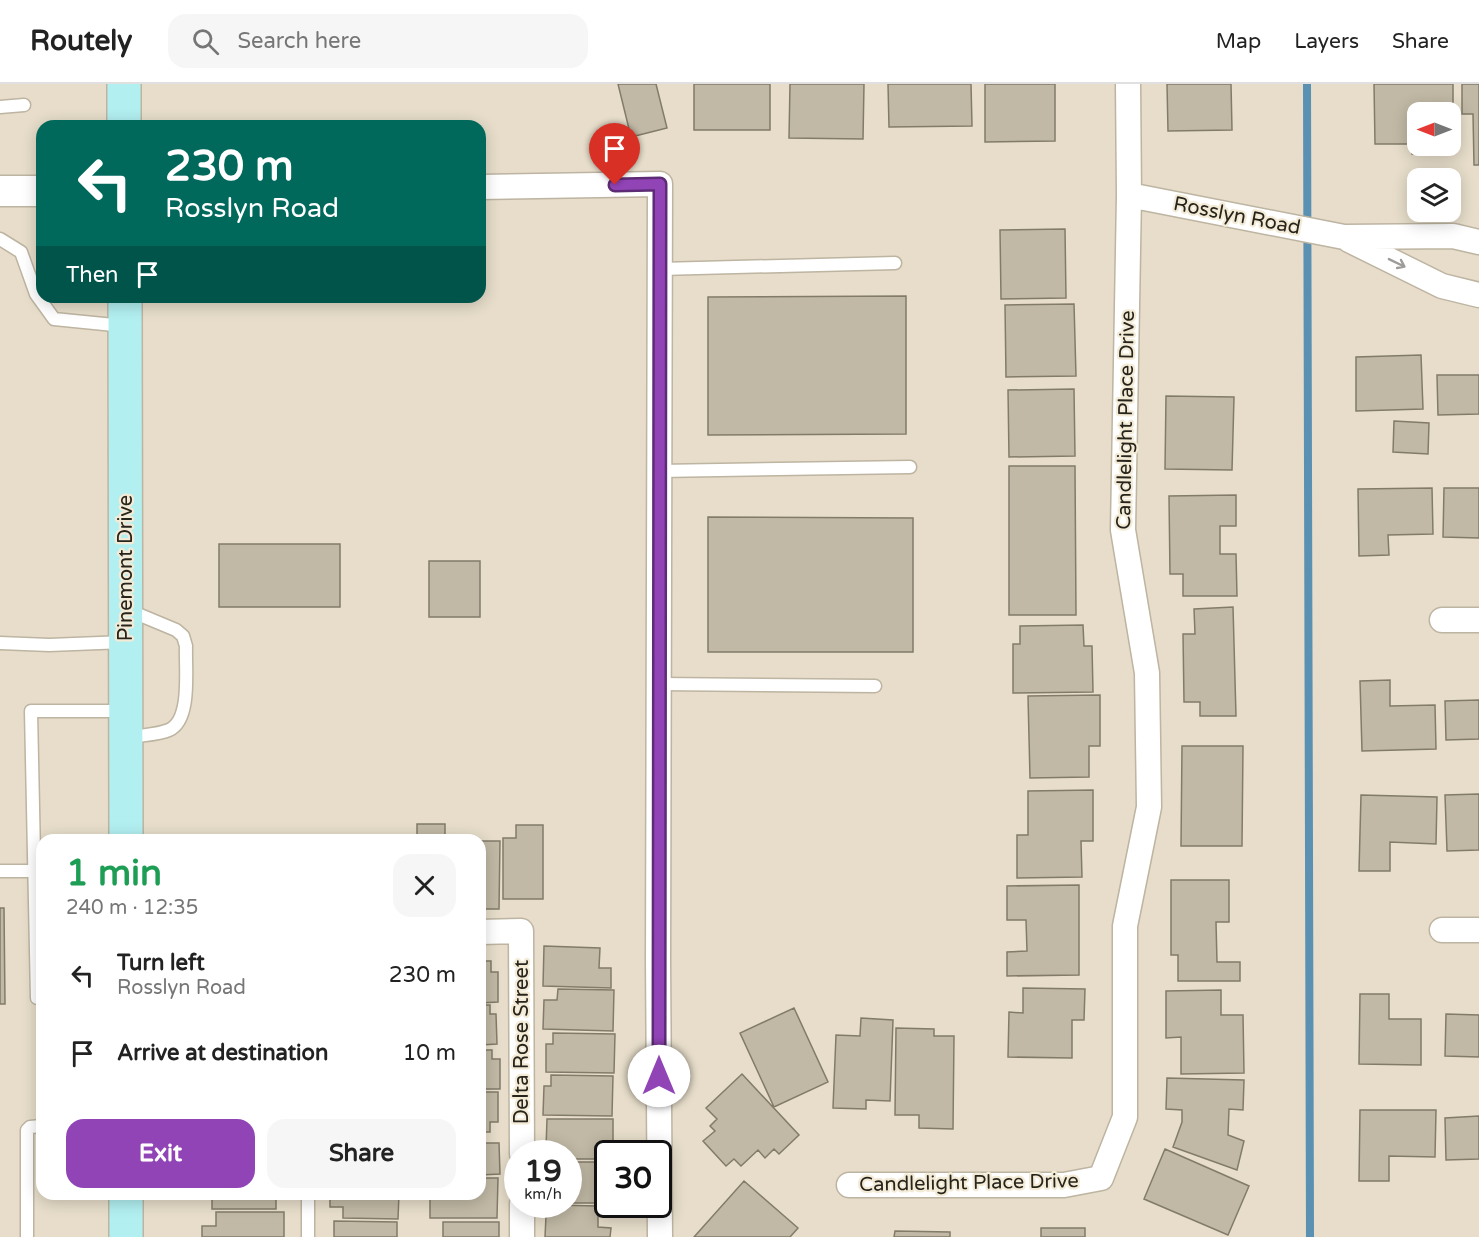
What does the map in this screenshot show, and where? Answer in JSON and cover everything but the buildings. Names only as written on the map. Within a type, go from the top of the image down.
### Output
[{"type":"main road","points":[[124,84],[124,120]]},
{"type":"main road","name":"Pinemont Drive","points":[[125,312],[126,834]]},
{"type":"main road","points":[[126,1200],[126,1237]]},
{"type":"street","name":"Candlelight Place Drive","points":[[849,1185],[1064,1185],[1101,1178],[1125,1117],[1125,926],[1149,807],[1147,673],[1123,530],[1129,195],[1128,84]]},
{"type":"street","points":[[486,187],[660,184],[660,1237]]},
{"type":"street","points":[[0,191],[36,191]]},
{"type":"street","name":"Rosslyn Road","points":[[1129,195],[1344,237],[1453,236],[1479,242]]},
{"type":"street","name":"Rosslyn Road","points":[[1344,237],[1442,286],[1479,295]]},
{"type":"street","points":[[1442,620],[1479,620]]},
{"type":"street","points":[[1442,930],[1479,930]]},
{"type":"street","name":"Delta Rose Street","points":[[486,932],[521,931],[522,1140]]},
{"type":"street","points":[[522,1218],[522,1237]]},
{"type":"lane","points":[[0,107],[24,105]]},
{"type":"lane","points":[[0,239],[21,252],[36,294]]},
{"type":"lane","points":[[660,269],[895,263]]},
{"type":"lane","points":[[42,303],[54,319],[125,312]]},
{"type":"lane","points":[[659,471],[909,467]]},
{"type":"lane","points":[[37,834],[32,711],[170,730],[180,721],[185,711],[186,646],[183,636],[177,630],[126,609]]},
{"type":"lane","points":[[0,643],[49,645],[126,642]]},
{"type":"lane","points":[[659,684],[874,686]]},
{"type":"lane","points":[[0,871],[36,871]]},
{"type":"lane","points":[[27,1237],[27,1130],[36,1126]]},
{"type":"lane","points":[[308,1200],[308,1237]]},
{"type":"waterway","points":[[1307,84],[1310,1237]]},
{"type":"route","points":[[615,185],[660,184],[659,1076]]}]
